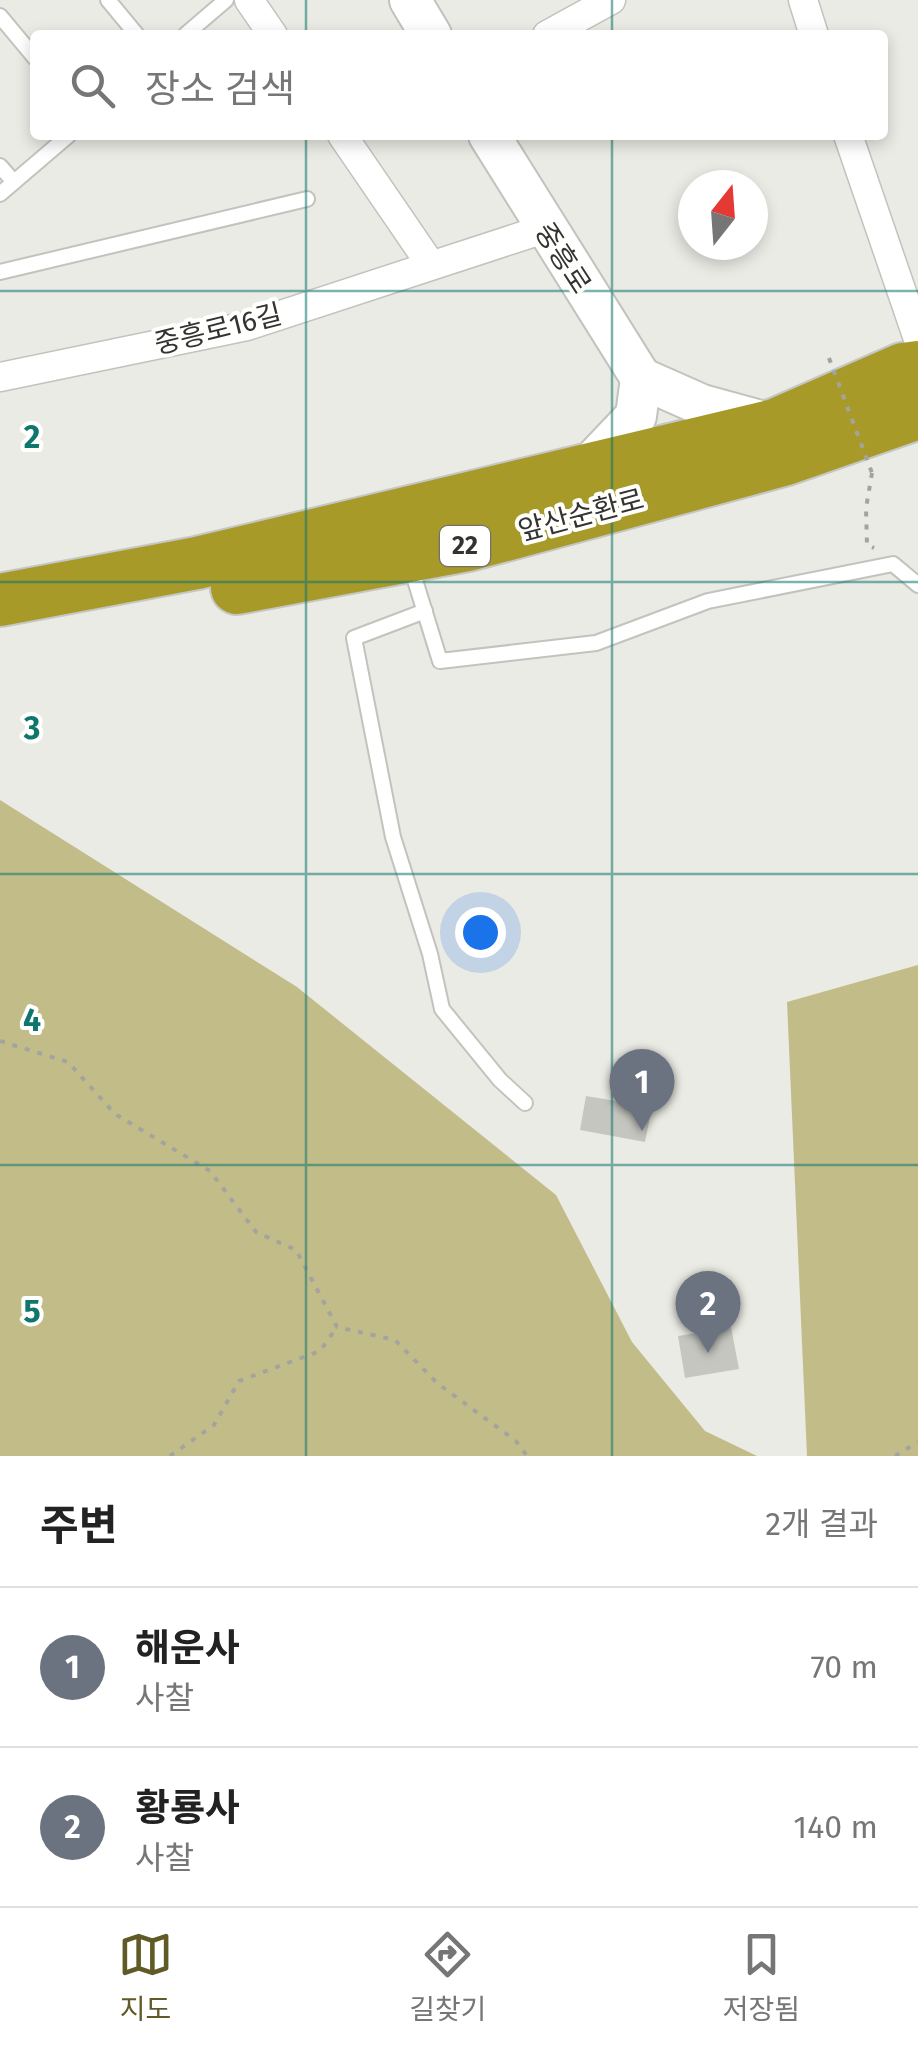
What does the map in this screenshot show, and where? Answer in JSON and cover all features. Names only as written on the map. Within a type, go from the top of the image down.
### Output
[{"type":"highway","name":"앞산순환로","points":[[0,600],[197,562],[774,425],[903,369],[918,367]]},
{"type":"highway","name":"앞산순환로","points":[[0,632],[468,545],[783,460],[918,413]]},
{"type":"highway","name":"앞산순환로","points":[[0,567],[323,502],[580,474]]},
{"type":"street","points":[[249,0],[270,30]]},
{"type":"street","points":[[410,0],[428,30]]},
{"type":"street","points":[[556,30],[612,0]]},
{"type":"street","points":[[802,0],[812,30]]},
{"type":"street","points":[[345,140],[432,265]]},
{"type":"street","name":"중흥로","points":[[492,140],[640,378]]},
{"type":"street","points":[[850,140],[918,339]]},
{"type":"street","name":"중흥로16길","points":[[0,376],[247,326],[544,229]]},
{"type":"street","points":[[580,474],[636,416],[640,378],[702,405],[774,425]]},
{"type":"lane","points":[[108,0],[133,30]]},
{"type":"lane","points":[[191,30],[226,0]]},
{"type":"lane","points":[[0,16],[30,52]]},
{"type":"lane","points":[[0,194],[63,140]]},
{"type":"lane","points":[[0,166],[14,182]]},
{"type":"lane","points":[[0,272],[307,199]]},
{"type":"lane","points":[[408,556],[440,661],[596,643],[708,602],[894,564],[918,585]]},
{"type":"lane","points":[[425,611],[354,638],[393,837],[430,954],[442,1008],[500,1080],[525,1103]]},
{"type":"path","points":[[830,358],[872,474],[866,508],[867,545],[896,559],[894,564]]},
{"type":"path","points":[[0,1040],[68,1062],[116,1114],[210,1170],[256,1232],[296,1250],[337,1327],[395,1340],[437,1383],[516,1441],[527,1456]]},
{"type":"path","points":[[170,1456],[214,1425],[239,1380],[320,1351],[337,1327]]},
{"type":"path","points":[[895,1456],[918,1442]]},
{"type":"shaded area","points":[[0,800],[297,987],[556,1195],[632,1342],[705,1431],[757,1456],[0,1456]]},
{"type":"shaded area","points":[[918,965],[918,1456],[807,1456],[787,1002]]},
{"type":"building","points":[[586,1096],[652,1107],[645,1142],[580,1130]]},
{"type":"building","points":[[731,1327],[739,1369],[685,1378],[678,1336]]},
{"type":"place","name":"해운사","points":[[642,1131]]},
{"type":"place","name":"황룡사","points":[[708,1353]]}]
